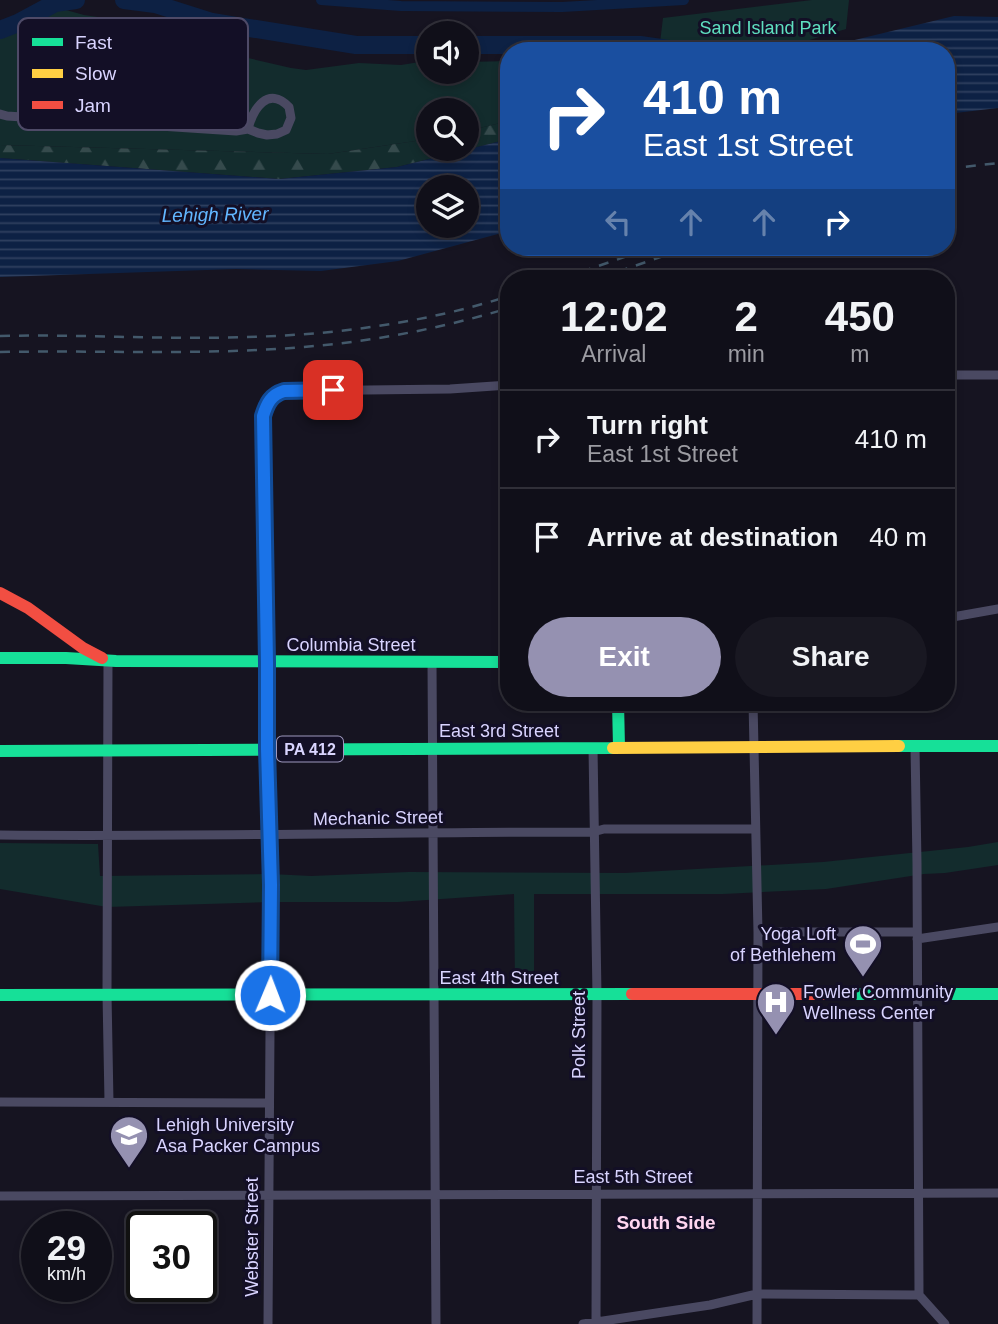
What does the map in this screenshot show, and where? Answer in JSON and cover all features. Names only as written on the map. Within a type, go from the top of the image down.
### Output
[{"type":"main road","points":[[0,593],[28,608],[83,648],[108,661]]},
{"type":"main road","name":"Columbia Street","points":[[0,658],[108,661],[500,662]]},
{"type":"main road","points":[[618,711],[619,747]]},
{"type":"main road","name":"East 3rd Street","points":[[0,751],[998,746]]},
{"type":"main road","name":"East 4th Street","points":[[0,995],[998,994]]},
{"type":"street","points":[[279,99],[289,107],[291,118],[286,130],[267,135],[248,129],[255,110],[267,100],[279,99]]},
{"type":"street","points":[[0,114],[18,117]]},
{"type":"street","points":[[217,130],[242,130]]},
{"type":"street","points":[[955,375],[998,375]]},
{"type":"street","name":"Webster Street","points":[[268,1324],[271,885],[263,416],[272,397],[284,391],[439,389],[500,385]]},
{"type":"street","points":[[955,617],[998,609]]},
{"type":"street","points":[[108,661],[109,1102]]},
{"type":"street","points":[[432,662],[436,1324]]},
{"type":"street","points":[[753,711],[758,932],[757,1324]]},
{"type":"street","points":[[915,747],[919,1295],[946,1324]]},
{"type":"street","name":"Polk Street","points":[[593,748],[597,995],[596,1322]]},
{"type":"street","name":"Mechanic Street","points":[[0,835],[270,836],[593,832],[604,829],[755,830]]},
{"type":"street","points":[[758,932],[916,935],[998,927]]},
{"type":"street","points":[[0,1102],[269,1103]]},
{"type":"street","name":"East 5th Street","points":[[0,1196],[998,1192]]},
{"type":"street","points":[[583,1324],[710,1305],[757,1294],[919,1295]]},
{"type":"green space","name":"Sand Island Park","points":[[812,0],[849,0],[846,29],[803,42],[660,42],[663,18]]},
{"type":"green space","points":[[55,7],[105,18],[30,18]]},
{"type":"green space","points":[[18,23],[18,130],[248,130],[248,58],[306,70],[359,63],[401,65],[416,63],[416,84],[479,84],[479,62],[500,61],[500,123],[479,128],[479,98],[416,98],[416,141],[328,154],[0,145],[0,31]]},
{"type":"green space","points":[[500,123],[500,141],[479,146],[479,128]]},
{"type":"green space","points":[[416,141],[416,161],[421,161],[397,167],[279,179],[0,158],[0,145],[328,154]]},
{"type":"green space","points":[[998,842],[998,865],[826,889],[723,894],[534,894],[534,983],[515,983],[514,894],[398,902],[271,902],[107,907],[0,889],[0,843],[98,844],[100,876],[311,876],[409,872],[625,873],[823,862]]},
{"type":"water","points":[[954,16],[998,17],[998,108],[955,113],[955,42],[846,42]]},
{"type":"water","name":"Lehigh River","points":[[500,141],[500,233],[398,261],[321,271],[236,269],[0,277],[0,158],[279,179],[397,167],[421,161],[479,161],[479,146]]},
{"type":"waterway","points":[[27,18],[55,3],[76,0]]},
{"type":"waterway","points":[[124,0],[155,4],[199,18]]},
{"type":"waterway","points":[[321,0],[401,6],[562,7],[684,0]]},
{"type":"waterway","points":[[0,30],[18,23]]},
{"type":"waterway","points":[[248,28],[356,45],[416,45]]},
{"type":"waterway","points":[[479,45],[500,45]]},
{"type":"railway","points":[[955,168],[998,163]]},
{"type":"railway","points":[[586,270],[628,256]]},
{"type":"railway","points":[[623,270],[663,256]]},
{"type":"railway","points":[[0,336],[215,338],[312,334],[445,314],[500,299]]},
{"type":"railway","points":[[0,352],[197,352],[315,346],[413,332],[500,310]]},
{"type":"traffic: fast","points":[[0,658],[500,662]]},
{"type":"traffic: fast","points":[[618,711],[619,747]]},
{"type":"traffic: fast","points":[[899,746],[998,746]]},
{"type":"traffic: fast","points":[[0,751],[613,748]]},
{"type":"traffic: fast","points":[[0,995],[632,994]]},
{"type":"traffic: fast","points":[[848,994],[998,994]]},
{"type":"traffic: slow","points":[[613,748],[899,746]]},
{"type":"traffic: jam","points":[[0,593],[28,608],[83,648],[102,658]]},
{"type":"traffic: jam","points":[[632,994],[848,994]]},
{"type":"place","name":"Yoga Loft of Bethlehem","points":[[863,978]]},
{"type":"place","name":"Fowler Community Wellness Center","points":[[776,1036]]},
{"type":"place","name":"Lehigh University Asa Packer Campus","points":[[129,1169]]},
{"type":"district","name":"South Side","points":[[666,1222]]},
{"type":"route","points":[[270,995],[271,885],[263,416],[266,406],[278,393],[333,390]]}]
